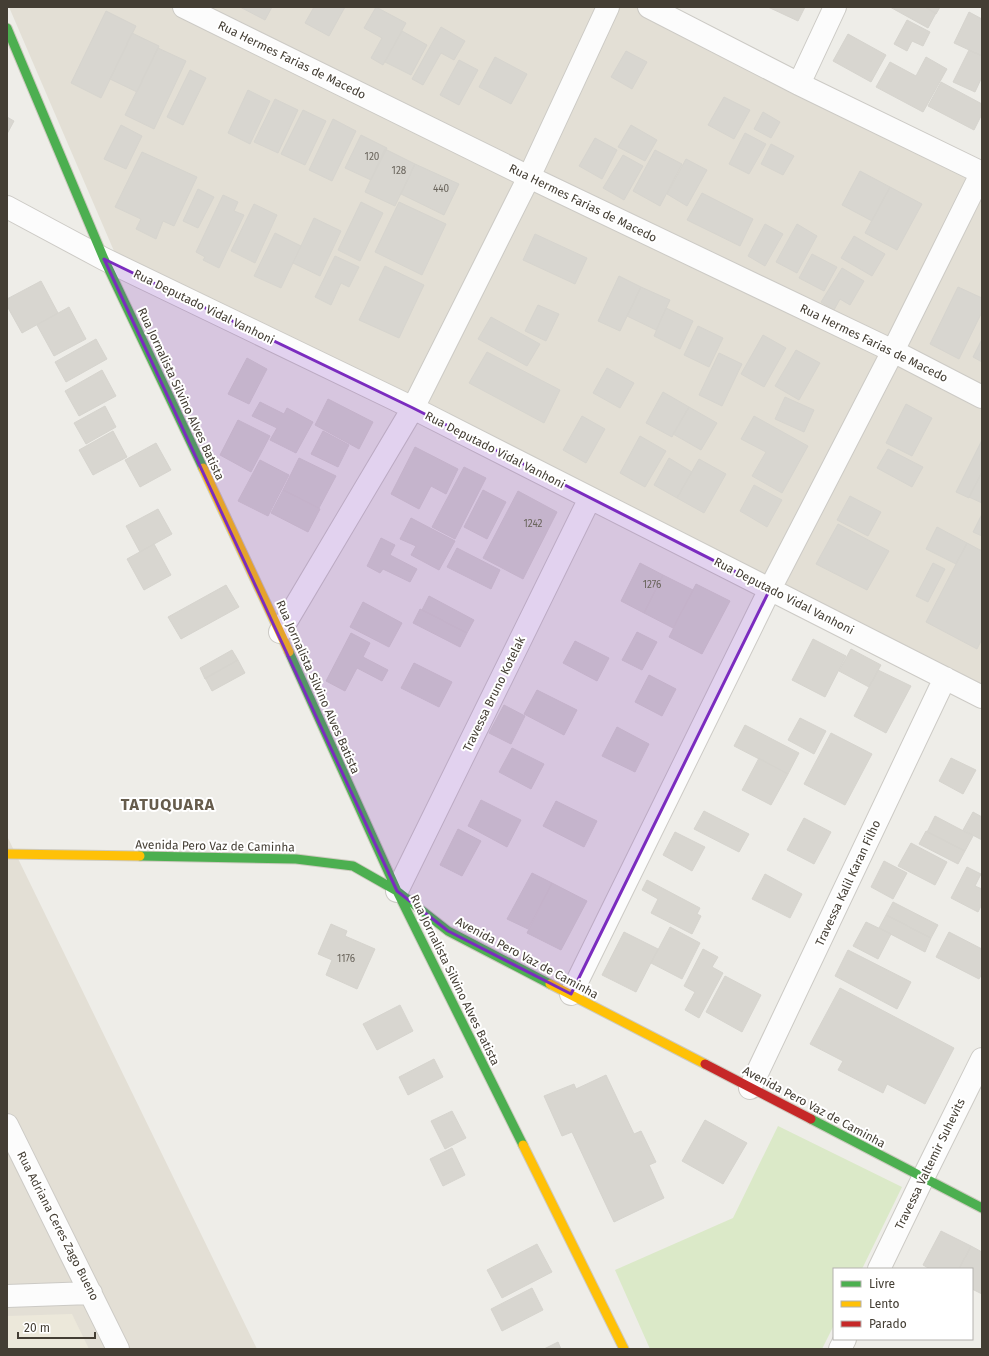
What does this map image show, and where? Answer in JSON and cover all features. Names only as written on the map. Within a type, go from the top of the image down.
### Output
[{"type":"street","name":"Rua Hermes Farias de Macedo","points":[[184,7],[529,177],[893,351],[982,397]]},
{"type":"street","points":[[280,632],[413,408],[529,177],[608,7]]},
{"type":"street","points":[[571,994],[770,589],[893,351],[982,173],[799,84],[649,7]]},
{"type":"street","points":[[799,84],[835,7]]},
{"type":"street","name":"Rua Jornalista Silvino Alves Batista","points":[[7,28],[104,259],[280,632],[398,891],[624,1349]]},
{"type":"street","name":"Rua Deputado Vidal Vanhoni","points":[[7,207],[104,259],[413,408],[982,696]]},
{"type":"street","name":"Travessa Bruno Kotelak","points":[[398,891],[590,498]]},
{"type":"street","name":"Travessa Kalil Karan Filho","points":[[750,1088],[945,678]]},
{"type":"street","name":"Avenida Pero Vaz de Caminha","points":[[7,854],[296,859],[353,866],[398,891],[448,931],[982,1208]]},
{"type":"street","name":"Travessa Valtemir Suhevits","points":[[879,1268],[982,1060]]},
{"type":"street","name":"Rua Adriana Ceres Zago Bueno","points":[[7,1125],[118,1349]]},
{"type":"street","points":[[7,1296],[91,1293]]},
{"type":"street","points":[[840,1349],[844,1340]]},
{"type":"highlighted area","points":[[104,259],[413,408],[770,589],[571,994],[448,931],[397,891]]},
{"type":"shaded area","points":[[9,7],[646,7],[982,175],[982,692],[117,258]]},
{"type":"shaded area","points":[[7,836],[257,1349],[7,1349]]},
{"type":"shaded area","points":[[72,1314],[89,1349],[7,1349],[7,1316]]},
{"type":"green space","points":[[778,1126],[902,1187],[862,1268],[833,1268],[833,1327],[822,1349],[650,1349],[615,1270],[733,1218]]},
{"type":"building","points":[[240,7],[272,7],[265,20]]},
{"type":"building","points":[[314,7],[345,7],[329,36],[305,23]]},
{"type":"building","points":[[376,7],[406,23],[383,65],[371,58],[382,38],[364,28]]},
{"type":"building","points":[[768,7],[805,7],[798,21]]},
{"type":"building","points":[[890,7],[925,7],[936,13],[928,28]]},
{"type":"building","points":[[925,7],[940,7],[936,14]]},
{"type":"building","points":[[106,11],[136,26],[101,98],[71,83]]},
{"type":"building","points":[[969,12],[982,19],[982,56],[954,43]]},
{"type":"building","points":[[907,20],[930,32],[923,46],[912,41],[907,51],[894,44]]},
{"type":"building","points":[[441,27],[465,41],[454,60],[441,53],[423,85],[412,79]]},
{"type":"building","points":[[402,31],[427,45],[411,75],[385,62]]},
{"type":"building","points":[[132,33],[159,46],[137,92],[110,79]]},
{"type":"building","points":[[848,34],[886,55],[871,82],[833,61]]},
{"type":"building","points":[[158,48],[186,61],[154,129],[125,115]]},
{"type":"building","points":[[969,50],[982,56],[982,77],[975,92],[953,82]]},
{"type":"building","points":[[626,51],[647,62],[632,89],[611,77]]},
{"type":"building","points":[[495,57],[527,74],[511,104],[479,87]]},
{"type":"building","points":[[926,57],[947,69],[923,112],[876,87],[890,62],[916,76]]},
{"type":"building","points":[[459,60],[478,70],[459,105],[440,95]]},
{"type":"building","points":[[190,70],[206,78],[183,125],[167,117]]},
{"type":"building","points":[[941,82],[982,104],[982,114],[974,130],[928,106]]},
{"type":"building","points":[[248,90],[270,101],[250,144],[228,133]]},
{"type":"building","points":[[724,97],[750,110],[734,139],[708,125]]},
{"type":"building","points":[[275,99],[298,110],[278,153],[254,142]]},
{"type":"building","points":[[303,110],[326,121],[305,165],[281,154]]},
{"type":"building","points":[[763,112],[780,122],[771,138],[754,129]]},
{"type":"building","points":[[7,117],[14,121],[7,134]]},
{"type":"building","points":[[333,119],[356,131],[332,181],[309,170]]},
{"type":"building","points":[[121,125],[142,136],[126,169],[104,159]]},
{"type":"building","points":[[631,125],[657,140],[645,161],[618,147]]},
{"type":"building","points":[[745,133],[766,144],[749,174],[729,164]]},
{"type":"building","points":[[361,135],[387,148],[371,180],[345,168]]},
{"type":"building","points":[[595,138],[617,150],[602,179],[579,166]]},
{"type":"building","points":[[771,144],[794,156],[783,175],[761,164]]},
{"type":"building","points":[[385,149],[415,164],[395,206],[365,192]]},
{"type":"building","points":[[655,150],[682,164],[660,206],[633,191]]},
{"type":"building","points":[[142,152],[197,177],[174,226],[163,221],[156,239],[136,229],[141,219],[115,207]]},
{"type":"building","points":[[623,155],[643,166],[624,200],[603,188]]},
{"type":"building","points":[[686,159],[707,170],[687,206],[667,194]]},
{"type":"building","points":[[415,164],[459,184],[444,215],[401,194]]},
{"type":"building","points":[[860,171],[890,187],[872,221],[842,205]]},
{"type":"building","points":[[890,187],[922,204],[897,250],[865,233]]},
{"type":"building","points":[[198,189],[214,197],[198,228],[183,221]]},
{"type":"building","points":[[702,193],[753,219],[740,246],[687,220]]},
{"type":"building","points":[[223,195],[238,202],[234,211],[244,215],[219,268],[203,260],[205,257],[196,252]]},
{"type":"building","points":[[361,202],[383,213],[360,261],[338,250]]},
{"type":"building","points":[[399,202],[446,224],[422,275],[375,252]]},
{"type":"building","points":[[254,204],[277,215],[255,263],[231,251]]},
{"type":"building","points":[[314,218],[341,231],[320,276],[293,263]]},
{"type":"building","points":[[765,224],[783,234],[765,266],[748,256]]},
{"type":"building","points":[[797,224],[817,236],[797,273],[776,262]]},
{"type":"building","points":[[275,233],[301,246],[281,288],[254,276]]},
{"type":"building","points":[[535,234],[587,258],[575,284],[523,260]]},
{"type":"building","points":[[854,236],[885,254],[872,276],[841,258]]},
{"type":"building","points":[[812,254],[837,267],[824,291],[799,278]]},
{"type":"building","points":[[335,256],[359,267],[349,287],[341,283],[331,305],[315,297]]},
{"type":"building","points":[[385,266],[424,285],[399,338],[359,320]]},
{"type":"building","points":[[842,268],[864,281],[850,305],[840,299],[834,310],[821,302]]},
{"type":"building","points":[[619,276],[641,287],[620,331],[598,321]]},
{"type":"building","points":[[41,281],[58,313],[22,333],[7,306],[7,299]]},
{"type":"building","points":[[641,287],[670,300],[656,330],[627,316]]},
{"type":"building","points":[[958,287],[982,298],[982,312],[959,359],[930,344]]},
{"type":"building","points":[[538,305],[559,314],[546,341],[525,331]]},
{"type":"building","points":[[69,307],[86,339],[54,356],[37,325]]},
{"type":"building","points":[[666,308],[693,321],[680,349],[654,336]]},
{"type":"building","points":[[491,317],[540,344],[527,366],[478,339]]},
{"type":"building","points":[[698,326],[723,338],[709,367],[684,355]]},
{"type":"building","points":[[763,335],[786,348],[764,387],[741,374]]},
{"type":"building","points":[[96,339],[107,359],[66,382],[55,362]]},
{"type":"building","points":[[982,339],[982,362],[973,357]]},
{"type":"building","points":[[796,350],[820,363],[799,400],[775,386]]},
{"type":"building","points":[[487,352],[560,390],[544,423],[469,383]]},
{"type":"building","points":[[719,353],[742,364],[722,406],[699,395]]},
{"type":"building","points":[[247,358],[267,369],[249,404],[228,394]]},
{"type":"building","points":[[607,368],[634,383],[620,408],[593,393]]},
{"type":"building","points":[[102,370],[116,396],[79,416],[65,391]]},
{"type":"building","points":[[663,392],[689,407],[672,437],[646,423]]},
{"type":"building","points":[[785,397],[814,410],[804,432],[775,419]]},
{"type":"building","points":[[328,399],[373,422],[359,449],[315,425]]},
{"type":"building","points":[[260,402],[284,414],[287,408],[313,422],[296,453],[270,440],[277,428],[252,416]]},
{"type":"building","points":[[906,404],[932,418],[912,456],[886,443]]},
{"type":"building","points":[[105,406],[116,427],[86,444],[74,423]]},
{"type":"building","points":[[689,407],[717,423],[701,450],[673,434]]},
{"type":"building","points":[[582,416],[605,429],[586,463],[563,450]]},
{"type":"building","points":[[754,416],[808,446],[782,493],[752,476],[766,452],[741,439]]},
{"type":"building","points":[[238,420],[270,436],[251,472],[220,455]]},
{"type":"building","points":[[113,431],[127,457],[93,475],[79,450]]},
{"type":"building","points":[[323,431],[349,445],[338,467],[311,454]]},
{"type":"building","points":[[640,436],[666,451],[645,487],[620,473]]},
{"type":"building","points":[[982,440],[982,472],[969,498],[956,492]]},
{"type":"building","points":[[156,443],[171,470],[140,487],[125,460]]},
{"type":"building","points":[[415,447],[458,469],[446,494],[431,486],[419,509],[391,494]]},
{"type":"building","points":[[888,449],[923,467],[912,487],[877,468]]},
{"type":"building","points":[[299,458],[336,476],[319,508],[283,490]]},
{"type":"building","points":[[669,458],[692,472],[677,498],[654,485]]},
{"type":"building","points":[[699,459],[726,474],[704,513],[677,498]]},
{"type":"building","points":[[260,460],[289,475],[268,516],[238,501]]},
{"type":"building","points":[[464,467],[486,478],[455,539],[432,527]]},
{"type":"building","points":[[982,472],[982,503],[969,497]]},
{"type":"building","points":[[754,485],[782,500],[767,527],[740,511]]},
{"type":"building","points":[[283,490],[320,509],[308,532],[271,513]]},
{"type":"building","points":[[483,490],[506,502],[487,539],[464,527]]},
{"type":"building","points":[[518,491],[557,512],[523,579],[483,558]]},
{"type":"building","points":[[850,496],[881,512],[868,536],[837,520]]},
{"type":"building","points":[[158,509],[172,534],[140,552],[126,526]]},
{"type":"building","points":[[982,514],[982,536],[973,532]]},
{"type":"building","points":[[411,518],[455,541],[439,570],[411,555],[416,546],[400,539]]},
{"type":"building","points":[[838,524],[889,551],[867,590],[816,564]]},
{"type":"building","points":[[937,527],[967,543],[956,564],[926,549]]},
{"type":"building","points":[[381,538],[395,545],[390,555],[417,569],[410,582],[383,569],[380,573],[367,566]]},
{"type":"building","points":[[967,543],[982,551],[982,639],[977,649],[926,622]]},
{"type":"building","points":[[154,544],[171,575],[144,590],[127,559]]},
{"type":"building","points":[[457,548],[500,570],[491,589],[447,567]]},
{"type":"building","points":[[640,563],[663,575],[644,613],[621,601]]},
{"type":"building","points":[[933,563],[945,569],[928,602],[916,596]]},
{"type":"building","points":[[663,575],[693,590],[673,628],[644,613]]},
{"type":"building","points":[[696,584],[730,601],[702,654],[669,637]]},
{"type":"building","points":[[226,585],[239,607],[181,639],[168,617]]},
{"type":"building","points":[[429,596],[474,620],[467,633],[422,610]]},
{"type":"building","points":[[363,602],[402,623],[389,647],[350,627]]},
{"type":"building","points":[[420,609],[467,633],[460,647],[413,623]]},
{"type":"building","points":[[637,632],[657,642],[642,670],[622,660]]},
{"type":"building","points":[[351,633],[370,643],[363,657],[388,670],[382,681],[357,668],[345,691],[326,681]]},
{"type":"building","points":[[813,639],[846,656],[825,697],[792,680]]},
{"type":"building","points":[[575,641],[609,658],[597,681],[563,663]]},
{"type":"building","points":[[851,649],[881,665],[869,687],[839,671]]},
{"type":"building","points":[[232,650],[238,660],[205,679],[200,668]]},
{"type":"building","points":[[238,660],[245,673],[212,691],[205,678]]},
{"type":"building","points":[[414,663],[452,682],[439,707],[401,688]]},
{"type":"building","points":[[878,670],[911,686],[886,733],[854,716]]},
{"type":"building","points":[[649,675],[676,689],[662,716],[635,702]]},
{"type":"building","points":[[537,690],[577,710],[564,735],[524,714]]},
{"type":"building","points":[[504,705],[525,716],[511,744],[489,733]]},
{"type":"building","points":[[800,718],[826,731],[814,754],[788,740]]},
{"type":"building","points":[[745,725],[799,753],[788,774],[734,746]]},
{"type":"building","points":[[617,727],[649,744],[635,772],[602,756]]},
{"type":"building","points":[[831,733],[872,754],[845,805],[804,784]]},
{"type":"building","points":[[512,748],[544,764],[531,789],[499,772]]},
{"type":"building","points":[[759,758],[788,774],[771,805],[742,790]]},
{"type":"building","points":[[951,758],[976,770],[963,794],[939,781]]},
{"type":"building","points":[[481,800],[521,820],[507,847],[468,826]]},
{"type":"building","points":[[556,801],[597,821],[584,847],[543,826]]},
{"type":"building","points":[[704,811],[749,834],[739,852],[694,829]]},
{"type":"building","points":[[973,812],[982,817],[982,840],[963,830]]},
{"type":"building","points":[[935,816],[973,836],[965,851],[927,832]]},
{"type":"building","points":[[804,818],[831,832],[814,864],[787,850]]},
{"type":"building","points":[[458,829],[481,841],[462,876],[440,865]]},
{"type":"building","points":[[926,831],[965,851],[958,864],[919,844]]},
{"type":"building","points":[[675,832],[705,847],[692,871],[663,855]]},
{"type":"building","points":[[911,843],[947,862],[935,885],[898,866]]},
{"type":"building","points":[[884,861],[907,873],[893,899],[871,887]]},
{"type":"building","points":[[967,867],[981,874],[975,886],[982,889],[982,904],[978,912],[951,898]]},
{"type":"building","points":[[532,873],[552,883],[528,929],[507,919]]},
{"type":"building","points":[[765,874],[802,894],[790,918],[752,899]]},
{"type":"building","points":[[647,880],[700,908],[697,914],[701,916],[692,934],[651,913],[658,899],[642,890]]},
{"type":"building","points":[[552,883],[587,901],[561,950],[527,933]]},
{"type":"building","points":[[893,902],[938,925],[931,938],[886,915]]},
{"type":"building","points":[[886,915],[931,938],[925,952],[879,928]]},
{"type":"building","points":[[866,922],[891,934],[878,959],[853,946]]},
{"type":"building","points":[[331,924],[347,931],[345,936],[375,949],[357,989],[326,975],[332,960],[318,954]]},
{"type":"building","points":[[670,927],[700,943],[682,979],[651,963]]},
{"type":"building","points":[[624,932],[658,949],[636,992],[602,975]]},
{"type":"building","points":[[949,932],[982,949],[982,974],[979,979],[936,957]]},
{"type":"building","points":[[703,949],[718,957],[712,967],[723,973],[699,1018],[685,1010],[695,992],[684,986]]},
{"type":"building","points":[[848,950],[911,982],[897,1009],[835,976]]},
{"type":"building","points":[[725,976],[761,995],[742,1032],[706,1012]]},
{"type":"building","points":[[840,988],[954,1048],[925,1104],[887,1084],[883,1093],[838,1070],[843,1061],[810,1044]]},
{"type":"building","points":[[400,1005],[413,1031],[377,1050],[363,1024]]},
{"type":"building","points":[[434,1059],[443,1077],[408,1095],[399,1077]]},
{"type":"building","points":[[606,1075],[634,1134],[641,1131],[656,1162],[649,1165],[664,1198],[614,1222],[572,1132],[562,1136],[544,1096],[574,1084],[576,1089]]},
{"type":"building","points":[[452,1111],[466,1138],[445,1149],[431,1121]]},
{"type":"building","points":[[705,1120],[747,1143],[723,1184],[682,1161]]},
{"type":"building","points":[[452,1148],[465,1175],[443,1186],[430,1159]]},
{"type":"building","points":[[941,1231],[971,1246],[960,1268],[928,1268],[923,1265]]},
{"type":"building","points":[[537,1244],[552,1272],[502,1298],[487,1270]]},
{"type":"building","points":[[971,1246],[982,1252],[982,1294],[973,1290],[973,1268],[960,1268]]},
{"type":"building","points":[[532,1288],[543,1310],[502,1331],[491,1309]]},
{"type":"building","points":[[558,1342],[561,1349],[544,1349]]},
{"type":"traffic: fast","points":[[7,28],[104,259],[203,468]]},
{"type":"traffic: fast","points":[[289,652],[397,891],[523,1145]]},
{"type":"traffic: fast","points":[[140,856],[296,859],[353,866],[397,891],[448,931],[550,984]]},
{"type":"traffic: fast","points":[[811,1119],[982,1208]]},
{"type":"traffic: slow","points":[[203,468],[289,652]]},
{"type":"traffic: slow","points":[[7,854],[140,856]]},
{"type":"traffic: slow","points":[[550,984],[705,1064]]},
{"type":"traffic: slow","points":[[523,1145],[624,1349]]},
{"type":"traffic: jam","points":[[705,1064],[811,1119]]},
{"type":"district","name":"TATUQUARA","points":[[168,804]]}]
